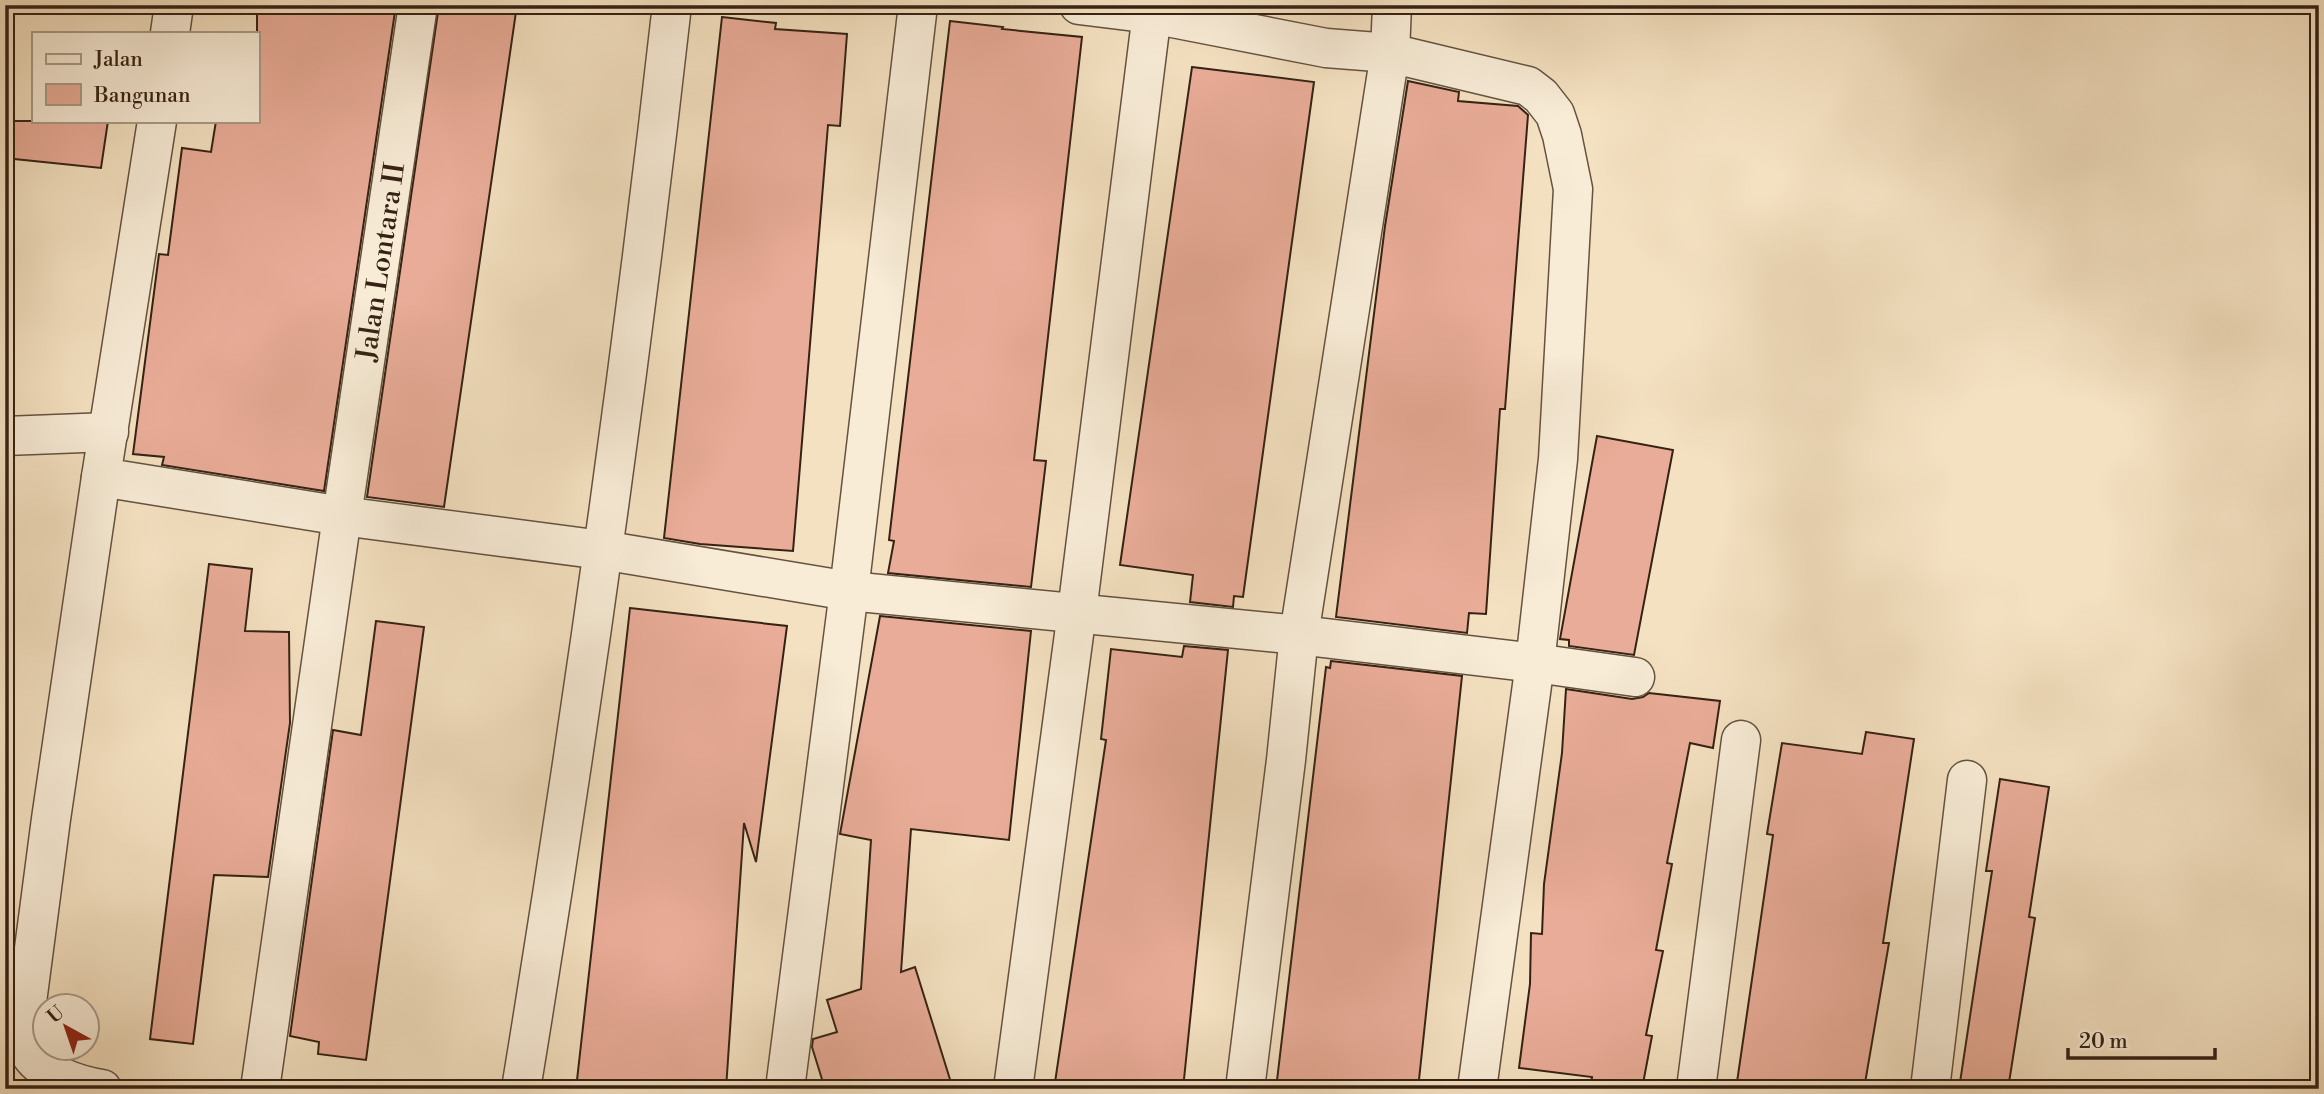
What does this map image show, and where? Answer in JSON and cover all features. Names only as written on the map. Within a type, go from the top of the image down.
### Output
[{"type":"street","points":[[170,32],[174,5]]},
{"type":"street","name":"Jalan Lontara II","points":[[260,1089],[418,5]]},
{"type":"street","points":[[522,1089],[565,818],[650,193],[672,5]]},
{"type":"street","points":[[785,1089],[849,591],[918,5]]},
{"type":"street","points":[[1079,5],[1152,9],[1326,48],[1390,53],[1528,86],[1541,96],[1555,114],[1573,189],[1558,459],[1535,663],[1477,1089]]},
{"type":"street","points":[[1245,1089],[1285,774],[1299,635],[1390,53],[1392,5]]},
{"type":"street","points":[[1013,1089],[1077,612],[1152,9]]},
{"type":"street","points":[[102,1089],[87,1087],[20,1064],[49,833],[101,477],[158,122]]},
{"type":"street","points":[[5,436],[109,432]]},
{"type":"street","points":[[101,477],[342,516],[602,550],[849,591],[1299,635],[1635,677]]},
{"type":"street","points":[[1696,1089],[1741,740]]},
{"type":"street","points":[[1930,1089],[1967,780]]},
{"type":"building","points":[[257,5],[396,5],[324,491],[162,465],[164,457],[133,454],[159,254],[168,255],[182,148],[211,152],[216,122],[259,122]]},
{"type":"building","points":[[439,5],[517,5],[444,507],[367,497]]},
{"type":"building","points":[[722,17],[776,23],[775,29],[847,34],[840,126],[828,125],[793,551],[700,544],[664,538]]},
{"type":"building","points":[[950,21],[1082,37],[1034,460],[1046,461],[1031,587],[888,573],[894,541],[889,540]]},
{"type":"building","points":[[1192,67],[1314,82],[1243,597],[1234,596],[1233,607],[1190,602],[1193,575],[1120,565]]},
{"type":"building","points":[[1408,81],[1459,92],[1458,101],[1518,106],[1528,115],[1505,409],[1500,409],[1486,614],[1469,613],[1467,633],[1336,617],[1385,226]]},
{"type":"building","points":[[5,121],[108,122],[101,168],[5,158]]},
{"type":"building","points":[[1597,436],[1673,450],[1634,655],[1569,646],[1569,640],[1560,639]]},
{"type":"building","points":[[209,564],[252,569],[245,631],[289,632],[290,723],[268,877],[214,875],[193,1044],[150,1039]]},
{"type":"building","points":[[630,608],[787,626],[756,862],[744,823],[726,1089],[576,1089]]},
{"type":"building","points":[[880,616],[1031,631],[1009,840],[911,829],[901,972],[915,967],[953,1089],[825,1089],[812,1047],[813,1039],[837,1032],[827,1000],[861,989],[871,840],[840,834]]},
{"type":"building","points":[[376,621],[424,627],[366,1060],[318,1054],[319,1042],[290,1036],[333,730],[361,735]]},
{"type":"building","points":[[1184,646],[1228,650],[1183,1089],[1054,1089],[1106,740],[1101,739],[1111,649],[1182,657]]},
{"type":"building","points":[[1331,661],[1462,676],[1418,1089],[1276,1089],[1326,667],[1330,668]]},
{"type":"building","points":[[1566,689],[1632,699],[1649,693],[1720,701],[1713,748],[1690,743],[1667,863],[1672,864],[1656,950],[1663,951],[1646,1035],[1652,1036],[1642,1089],[1590,1089],[1592,1077],[1519,1068],[1530,984],[1531,933],[1542,934],[1544,884],[1562,753]]},
{"type":"building","points":[[1866,732],[1914,739],[1883,943],[1889,943],[1864,1089],[1736,1089],[1773,835],[1767,834],[1782,743],[1862,754]]},
{"type":"building","points":[[2000,779],[2049,787],[2029,917],[2035,918],[2008,1089],[1959,1089],[1992,871],[1986,871]]}]
